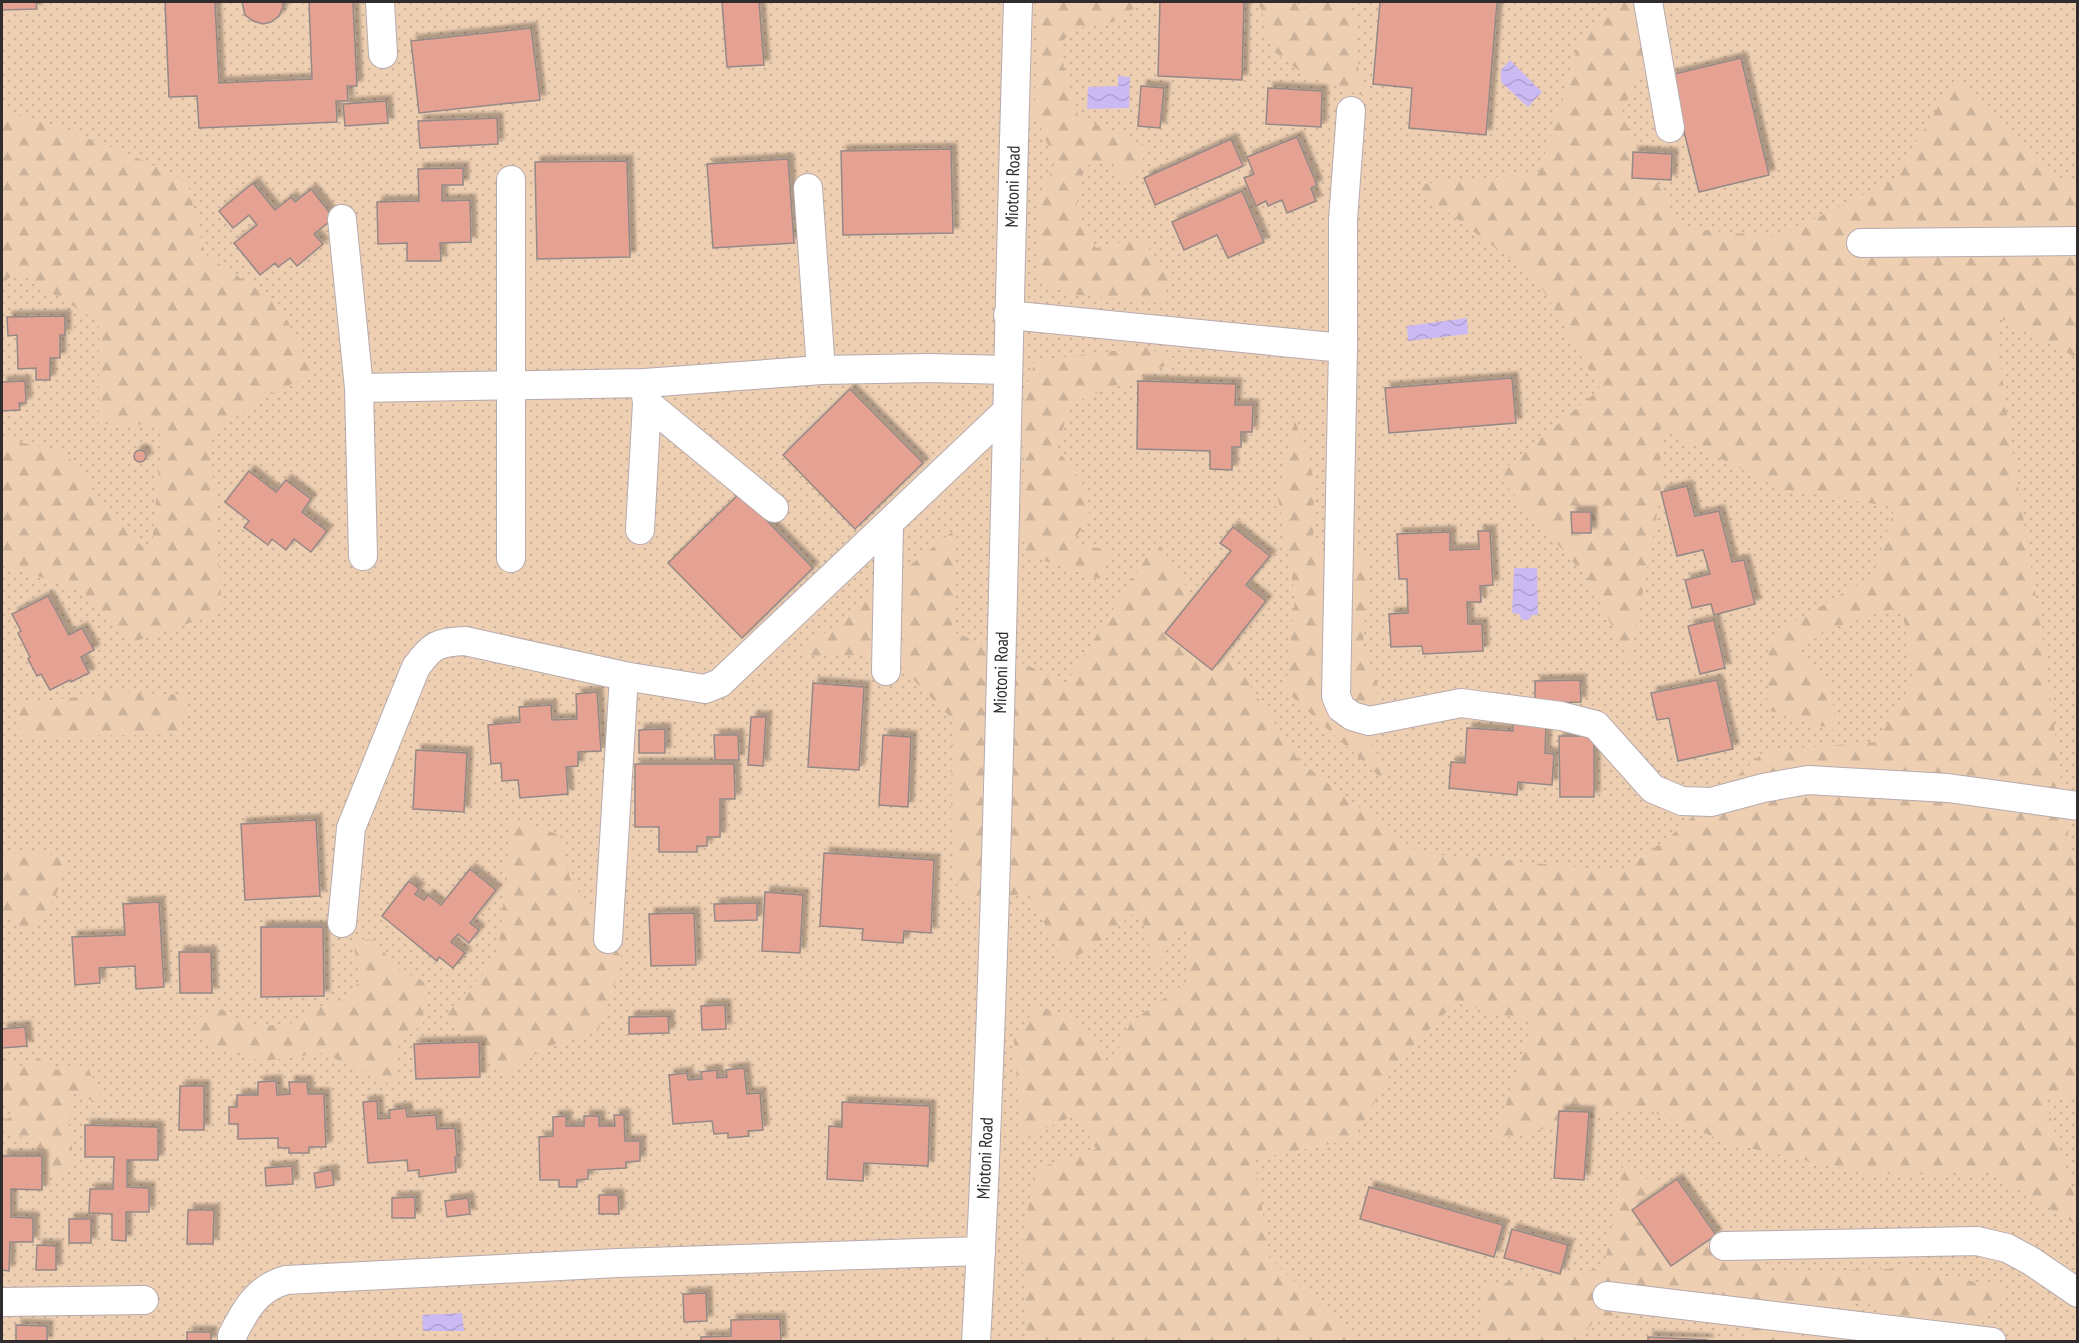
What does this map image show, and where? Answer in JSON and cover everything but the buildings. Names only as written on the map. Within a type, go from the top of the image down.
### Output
[{"type":"street","points":[[380,2],[383,54]]},
{"type":"street","name":"Miotoni Road","points":[[976,1341],[994,977],[1008,315],[1018,2]]},
{"type":"street","points":[[1648,2],[1670,128]]},
{"type":"street","points":[[1351,111],[1343,220],[1343,348],[1336,696],[1341,708],[1352,716],[1370,721],[1461,703],[1561,716],[1596,724],[1653,789],[1682,801],[1711,802],[1763,788],[1808,780],[1948,788],[2078,806]]},
{"type":"street","points":[[511,180],[511,558]]},
{"type":"street","points":[[808,188],[821,370]]},
{"type":"street","points":[[342,219],[359,388],[363,556]]},
{"type":"street","points":[[1861,243],[2078,240]]},
{"type":"street","points":[[1008,315],[1343,348]]},
{"type":"street","points":[[359,388],[511,385],[646,393],[821,370],[1007,369]]},
{"type":"street","points":[[646,393],[774,508]]},
{"type":"street","points":[[640,531],[646,393]]},
{"type":"street","points":[[342,923],[351,828],[416,667],[428,650],[444,642],[465,641],[624,676],[705,689],[720,683],[1007,411]]},
{"type":"street","points":[[886,671],[889,524]]},
{"type":"street","points":[[608,939],[624,676]]},
{"type":"street","points":[[1724,1246],[1977,1241],[2007,1248],[2078,1293]]},
{"type":"street","points":[[232,1341],[232,1336],[251,1302],[275,1283],[286,1280],[618,1263],[981,1251]]},
{"type":"street","points":[[1607,1296],[1992,1341]]},
{"type":"street","points":[[2,1302],[144,1300]]},
{"type":"green space","points":[[2,2],[2077,2],[2077,1341],[2,1341]]},
{"type":"green space","points":[[1040,2],[1139,2],[1138,6],[1110,23],[1075,28],[1061,43],[1064,69],[1078,116],[1150,148],[1124,187],[1113,163],[1085,165],[1076,207],[1096,248],[1140,238],[1172,276],[1162,303],[1077,295],[1039,283],[1037,205],[1055,162],[1034,111]]},
{"type":"green space","points":[[1257,2],[1294,2],[1303,10],[1313,2],[1350,2],[1355,17],[1358,67],[1368,98],[1302,73],[1272,50],[1262,11]]},
{"type":"green space","points":[[1618,2],[1672,2],[1621,114],[1681,228],[1778,237],[1893,180],[1957,76],[2063,181],[2077,185],[2077,358],[1995,315],[2008,424],[2043,641],[2071,856],[2077,856],[2077,1098],[2044,1096],[2077,1204],[2077,1225],[1994,1175],[1867,1174],[1731,1144],[1640,1107],[1494,1140],[1533,1022],[1455,1003],[1397,1062],[1354,1139],[1255,1159],[1269,1257],[1355,1341],[1027,1341],[1022,1242],[1035,1169],[1096,1149],[1077,1114],[1021,1140],[1014,1039],[1038,1005],[1080,1022],[1110,1065],[1131,1022],[1187,982],[1188,922],[1155,966],[1139,908],[1107,937],[1065,964],[1029,893],[959,902],[951,821],[952,719],[889,655],[796,656],[957,528],[952,631],[1066,683],[1157,541],[1299,761],[1419,853],[1623,871],[1673,834],[1766,750],[1877,742],[1913,681],[1902,606],[1835,627],[1793,651],[1827,678],[1839,731],[1767,710],[1769,637],[1873,575],[1895,507],[1781,489],[1660,428],[1661,492],[1630,662],[1589,580],[1497,475],[1600,389],[1537,279],[1412,185],[1539,173],[1580,38]]},
{"type":"green space","points":[[2,108],[122,151],[187,181],[205,254],[280,305],[313,374],[262,398],[210,436],[222,612],[133,642],[84,593],[2,563],[2,438],[66,453],[103,504],[151,556],[163,425],[99,424],[99,322],[16,271],[2,285]]},
{"type":"green space","points":[[1144,347],[1179,360],[1070,404],[1057,449],[1082,482],[1090,517],[1070,546],[1112,549],[1100,579],[1027,555],[1020,522],[1024,470],[1021,407],[1035,361]]},
{"type":"green space","points":[[1295,420],[1314,479],[1313,542],[1369,557],[1363,644],[1378,686],[1373,745],[1392,788],[1286,691],[1295,597],[1278,497]]},
{"type":"green space","points":[[116,692],[186,695],[181,734],[22,737],[16,705]]},
{"type":"green space","points":[[511,818],[560,835],[570,878],[623,960],[598,1031],[546,1047],[505,1075],[444,1017],[498,958]]},
{"type":"green space","points":[[41,851],[67,861],[55,899],[28,932],[2,916],[2,858],[3,855]]},
{"type":"green space","points":[[353,939],[375,940],[396,968],[425,982],[423,1023],[398,1045],[394,1086],[323,1053],[264,1061],[217,1050],[193,1020],[222,1009],[251,1027],[295,1023],[313,1009],[342,1000],[360,981]]},
{"type":"green space","points":[[36,1057],[54,1070],[87,1065],[104,1105],[72,1093],[69,1125],[74,1165],[57,1183],[32,1142],[6,1130],[2,1131],[2,1121],[17,1114],[2,1100],[2,1058],[19,1070]]},
{"type":"green space","points":[[1624,1161],[1769,1273],[1908,1268],[2014,1290],[1964,1341],[1944,1341],[1862,1301],[1804,1326],[1800,1341],[1747,1341],[1716,1286],[1593,1322],[1579,1341],[1481,1342],[1481,1286],[1604,1268]]},
{"type":"water","points":[[1510,60],[1542,92],[1528,107],[1501,82],[1501,70]]},
{"type":"water","points":[[1118,76],[1130,77],[1129,108],[1087,109],[1088,87],[1118,86]]},
{"type":"water","points":[[1467,318],[1468,334],[1408,341],[1407,326]]},
{"type":"water","points":[[1514,568],[1537,568],[1538,615],[1532,615],[1529,620],[1522,620],[1519,614],[1512,613]]},
{"type":"water","points":[[462,1313],[464,1331],[423,1331],[422,1315]]}]
